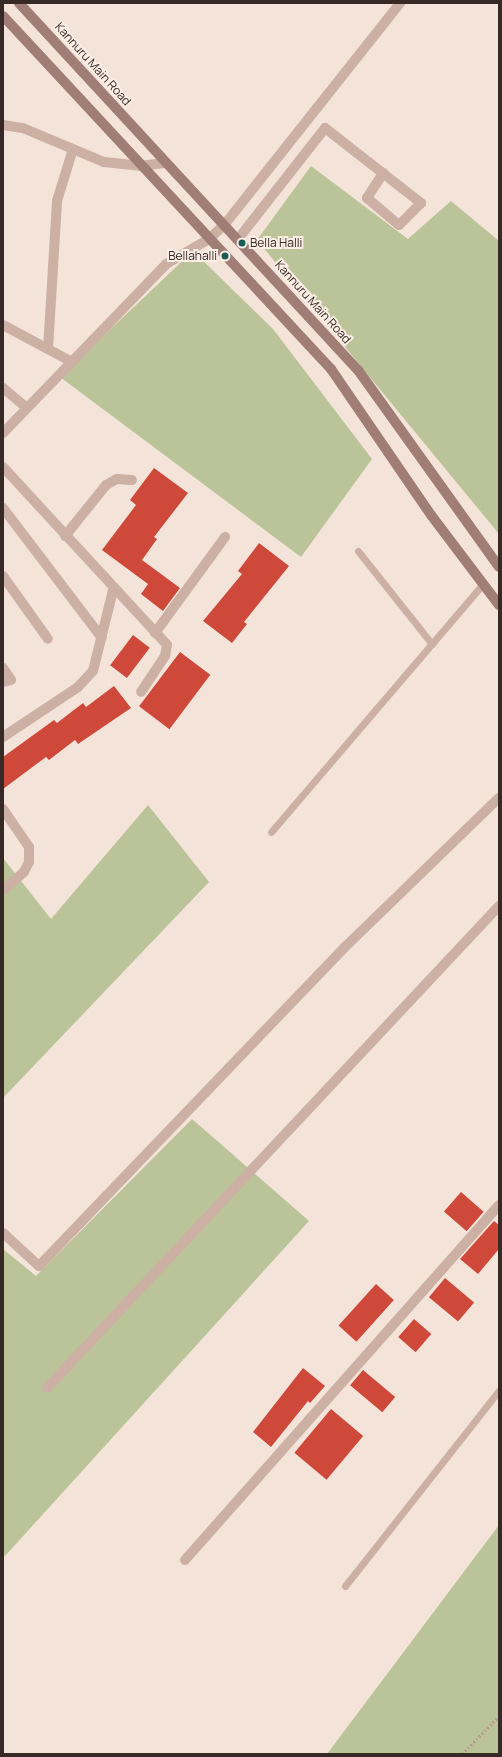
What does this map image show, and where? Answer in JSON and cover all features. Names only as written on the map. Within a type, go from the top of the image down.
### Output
[{"type":"main road","name":"Kannuru Main Road","points":[[19,3],[166,164],[225,224],[358,370],[499,567]]},
{"type":"main road","points":[[3,16],[140,166],[331,369],[431,515],[499,605]]},
{"type":"street","points":[[3,432],[26,406],[166,264],[209,239],[225,224],[400,3]]},
{"type":"street","points":[[3,125],[23,128],[104,162],[140,166],[166,164]]},
{"type":"street","points":[[238,239],[325,128],[422,203],[399,224],[367,198],[383,173]]},
{"type":"street","points":[[48,349],[57,200],[73,149]]},
{"type":"street","points":[[3,325],[70,361]]},
{"type":"street","points":[[3,388],[26,406]]},
{"type":"street","points":[[3,467],[113,590],[167,646],[165,656],[141,692]]},
{"type":"street","points":[[65,536],[106,485],[116,479],[132,480]]},
{"type":"street","points":[[3,508],[102,638]]},
{"type":"street","points":[[155,633],[224,537]]},
{"type":"street","points":[[3,576],[48,639]]},
{"type":"street","points":[[3,737],[78,687],[93,671],[113,590]]},
{"type":"street","points":[[3,668],[11,680],[3,682]]},
{"type":"street","points":[[3,1233],[38,1266],[345,948],[499,798]]},
{"type":"street","points":[[3,809],[29,847],[29,862],[24,872],[3,890]]},
{"type":"street","points":[[47,1388],[499,906]]},
{"type":"street","points":[[185,1560],[499,1206]]},
{"type":"lane","points":[[358,551],[432,644]]},
{"type":"lane","points":[[271,832],[484,584]]},
{"type":"lane","points":[[345,1586],[499,1390]]},
{"type":"path","points":[[462,1754],[499,1716]]},
{"type":"green space","points":[[311,166],[408,239],[451,201],[499,241],[499,534],[257,240]]},
{"type":"green space","points":[[193,251],[273,329],[372,459],[301,557],[60,377]]},
{"type":"green space","points":[[148,805],[209,882],[3,1098],[3,858],[51,919]]},
{"type":"green space","points":[[192,1119],[309,1221],[5,1556],[3,1554],[3,1249],[36,1276]]},
{"type":"green space","points":[[499,1525],[499,1754],[327,1754]]},
{"type":"building","points":[[154,468],[188,493],[154,537],[157,539],[142,560],[180,588],[163,611],[141,594],[148,584],[102,550],[136,505],[130,500]]},
{"type":"building","points":[[259,543],[289,566],[244,622],[247,624],[232,643],[203,621],[242,574],[238,571]]},
{"type":"building","points":[[133,635],[150,648],[127,678],[110,665]]},
{"type":"building","points":[[180,652],[210,675],[169,729],[139,706]]},
{"type":"building","points":[[114,686],[131,708],[78,744],[75,740],[49,760],[46,757],[3,789],[3,757],[54,720],[57,723],[83,703],[86,707]]},
{"type":"building","points":[[461,1192],[484,1212],[467,1231],[444,1212]]},
{"type":"building","points":[[494,1221],[499,1225],[499,1249],[478,1274],[460,1259]]},
{"type":"building","points":[[445,1278],[474,1302],[458,1322],[429,1297]]},
{"type":"building","points":[[376,1284],[394,1300],[356,1342],[339,1326]]},
{"type":"building","points":[[414,1319],[431,1334],[416,1352],[398,1337]]},
{"type":"building","points":[[303,1368],[325,1386],[310,1403],[308,1401],[271,1447],[253,1432]]},
{"type":"building","points":[[363,1370],[395,1397],[382,1412],[350,1385]]},
{"type":"building","points":[[331,1409],[363,1436],[327,1480],[294,1453]]},
{"type":"place","name":"Bella Halli","points":[[242,243]]},
{"type":"place","name":"Bellahalli","points":[[225,256]]}]
